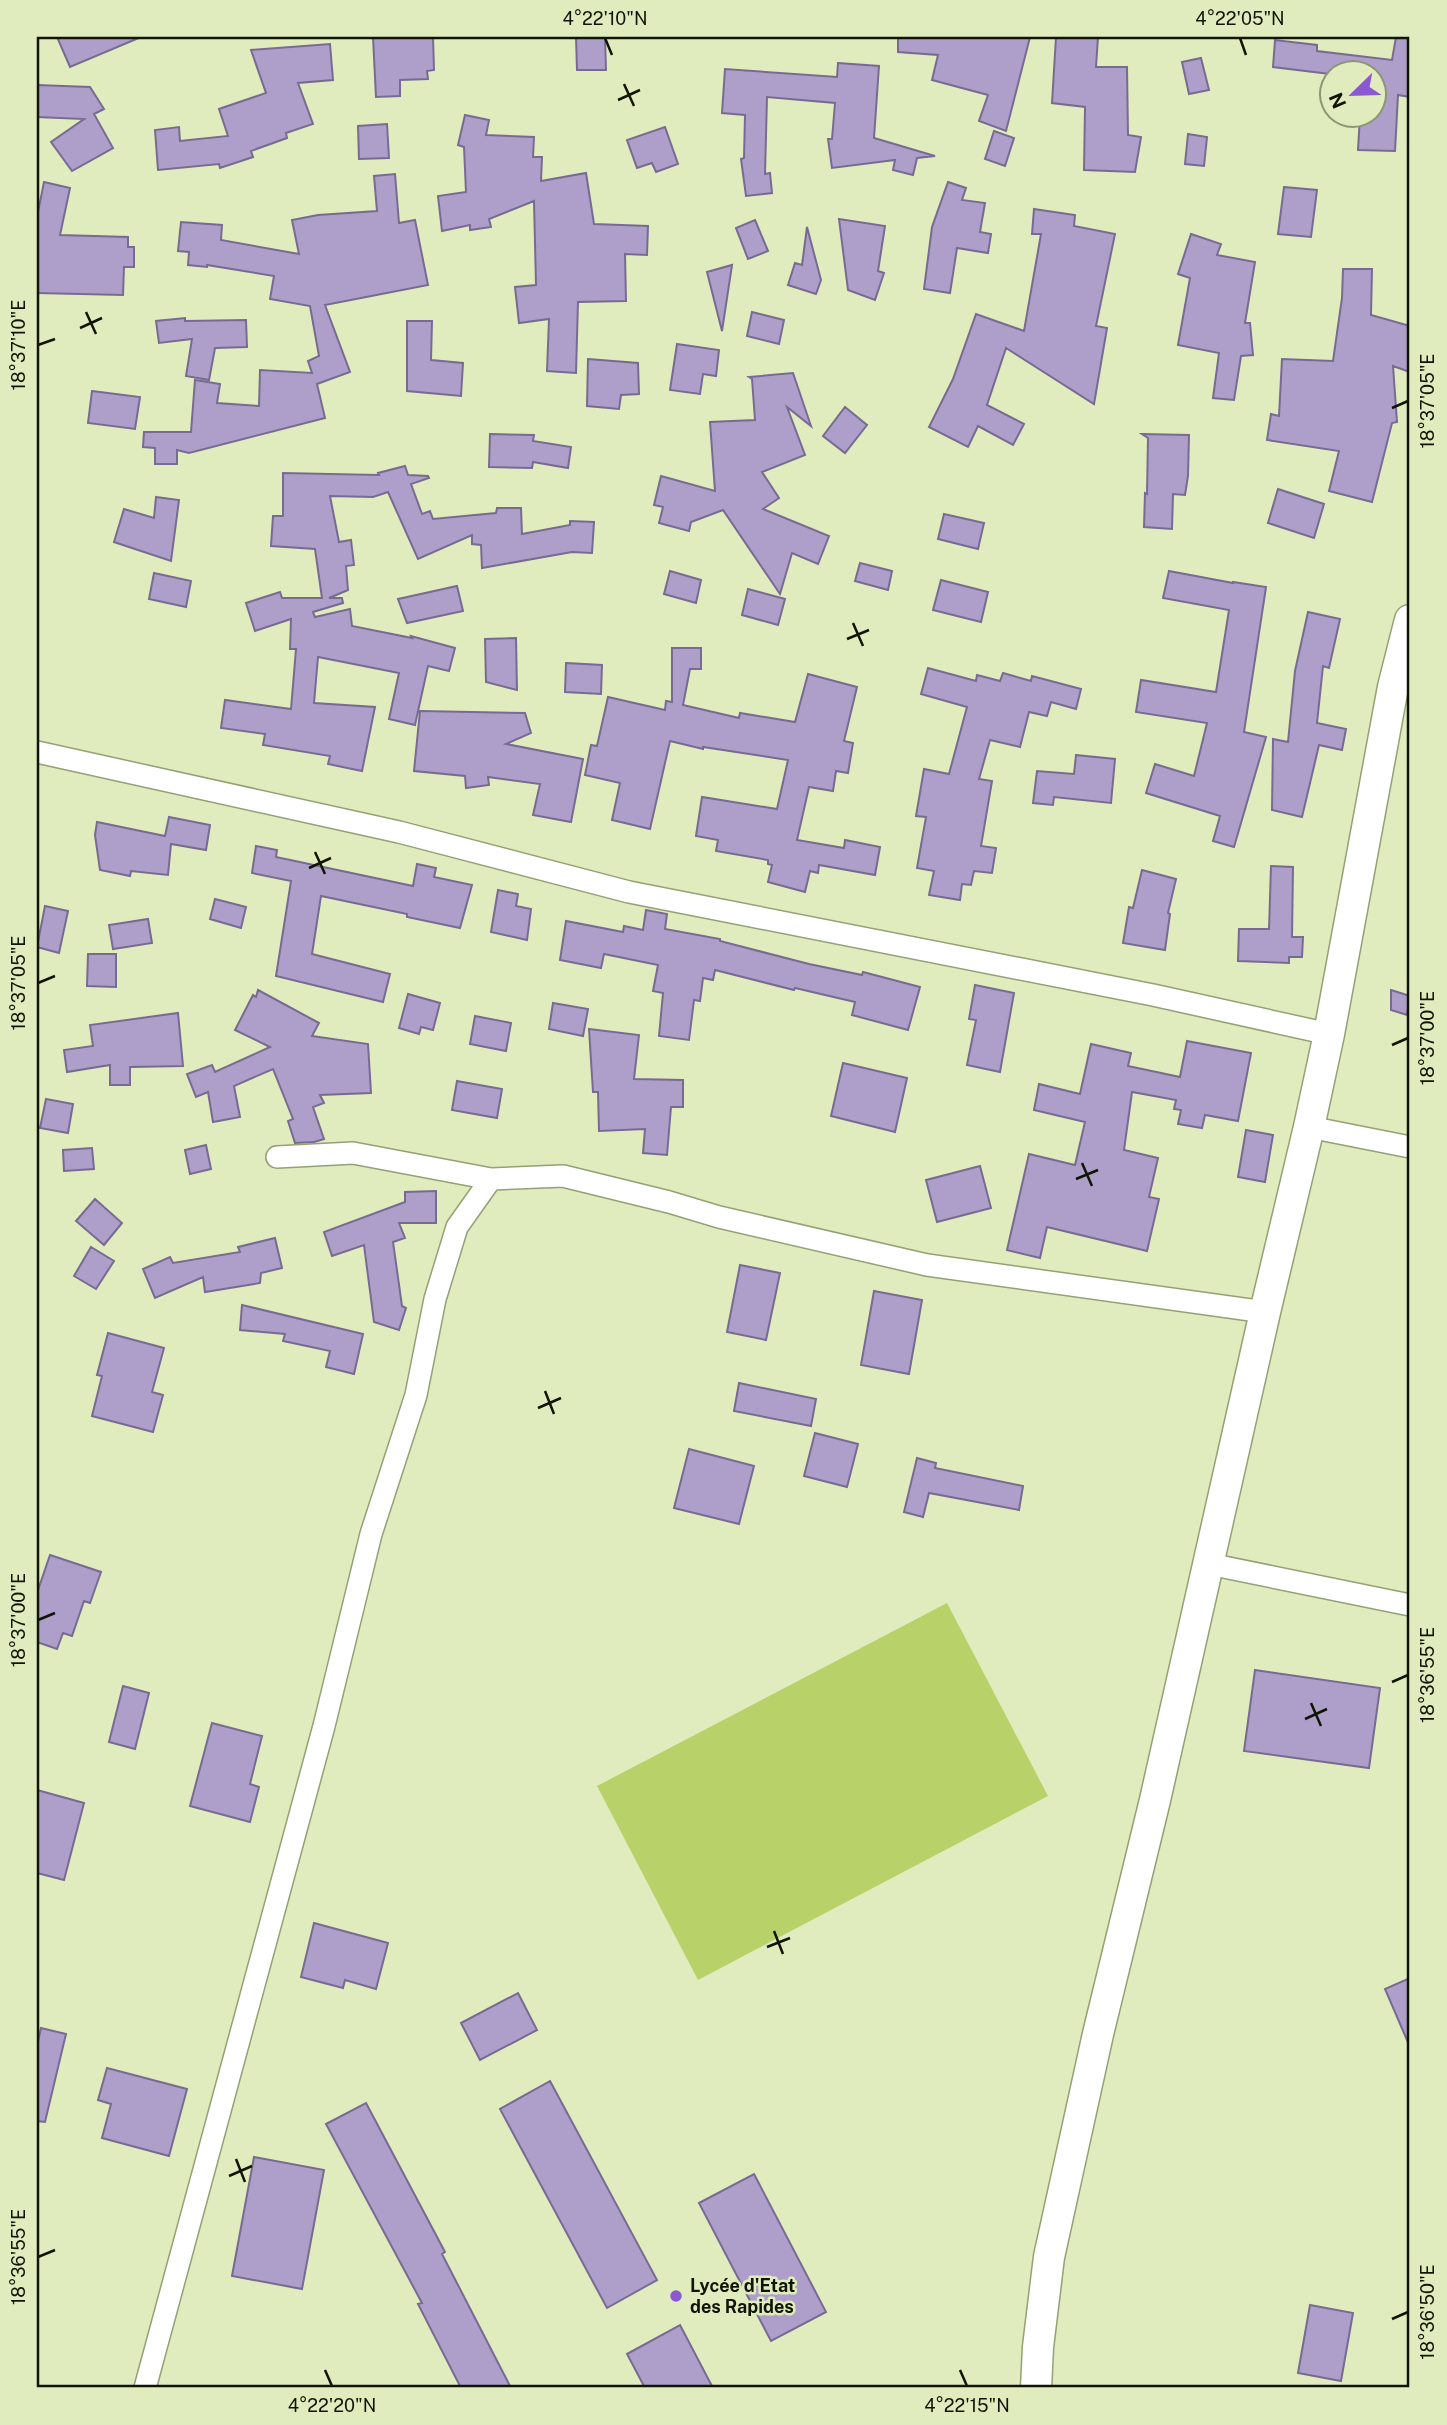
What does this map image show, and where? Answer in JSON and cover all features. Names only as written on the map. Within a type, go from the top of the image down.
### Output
[{"type":"main road","points":[[1036,2388],[1049,2257],[1098,2034],[1155,1800],[1309,1127],[1402,686],[1410,620]]},
{"type":"street","points":[[37,752],[399,832],[629,892],[1153,995],[1329,1034]]},
{"type":"street","points":[[1309,1127],[1410,1147]]},
{"type":"street","points":[[277,1157],[353,1153],[491,1179],[563,1176],[719,1217],[927,1265],[1265,1312]]},
{"type":"street","points":[[145,2388],[324,1726],[371,1534],[416,1395],[435,1299],[457,1227],[491,1179]]},
{"type":"street","points":[[1209,1563],[1410,1605]]},
{"type":"green space","points":[[947,1603],[1048,1796],[698,1980],[597,1786]]},
{"type":"building","points":[[57,37],[141,37],[70,67]]},
{"type":"building","points":[[373,37],[433,37],[434,70],[427,71],[428,79],[400,80],[400,96],[376,97]]},
{"type":"building","points":[[576,37],[605,37],[606,70],[577,70]]},
{"type":"building","points":[[898,37],[1030,37],[1006,131],[979,121],[988,95],[932,80],[938,55],[898,52]]},
{"type":"building","points":[[1056,37],[1098,37],[1096,67],[1127,67],[1128,135],[1141,137],[1135,172],[1084,170],[1085,107],[1052,103]]},
{"type":"building","points":[[1396,37],[1410,37],[1410,97],[1398,95],[1395,151],[1358,150],[1359,130],[1388,130],[1388,60],[1318,60],[1318,73],[1273,67],[1275,40],[1317,45],[1317,51],[1392,60]]},
{"type":"building","points":[[330,44],[333,80],[298,83],[313,124],[286,133],[287,138],[251,151],[253,157],[220,168],[219,164],[158,170],[155,130],[179,127],[180,141],[228,136],[219,109],[266,93],[251,50]]},
{"type":"building","points":[[1201,58],[1209,90],[1189,94],[1182,62]]},
{"type":"building","points":[[838,63],[879,66],[874,138],[935,156],[917,158],[913,175],[893,170],[895,160],[832,168],[828,139],[832,139],[835,103],[767,97],[765,174],[770,173],[772,193],[746,196],[741,159],[744,158],[745,115],[722,113],[725,69],[837,77]]},
{"type":"building","points":[[37,85],[90,87],[104,109],[94,114],[113,148],[72,171],[51,142],[84,119],[37,117]]},
{"type":"building","points":[[465,115],[489,120],[486,135],[534,137],[533,157],[542,157],[541,181],[586,173],[594,224],[648,226],[647,255],[625,254],[626,301],[578,302],[576,373],[547,371],[549,319],[519,323],[515,287],[536,285],[534,201],[489,219],[491,227],[470,230],[470,225],[442,231],[438,196],[466,192],[464,147],[458,145]]},
{"type":"building","points":[[387,124],[389,158],[359,159],[358,126]]},
{"type":"building","points":[[665,127],[678,164],[656,172],[652,163],[637,168],[627,140]]},
{"type":"building","points":[[994,131],[1014,138],[1005,166],[985,159]]},
{"type":"building","points":[[1188,134],[1207,137],[1204,166],[1185,164]]},
{"type":"building","points":[[395,174],[399,223],[415,220],[428,285],[325,305],[350,372],[317,384],[325,418],[189,453],[177,450],[177,464],[155,464],[155,448],[143,447],[144,432],[191,432],[195,380],[220,384],[217,403],[259,406],[260,370],[312,373],[308,361],[319,356],[310,306],[270,299],[274,276],[207,265],[188,265],[189,252],[178,251],[181,222],[222,225],[221,240],[299,254],[292,220],[318,215],[377,211],[374,176]]},
{"type":"building","points":[[44,182],[70,188],[60,235],[128,237],[128,247],[134,247],[134,267],[124,267],[123,295],[37,293],[37,217]]},
{"type":"building","points":[[948,182],[966,188],[962,200],[985,203],[980,232],[991,234],[988,253],[957,248],[950,293],[924,289],[932,227]]},
{"type":"building","points":[[1284,187],[1317,190],[1311,237],[1278,234]]},
{"type":"building","points":[[1034,209],[1075,215],[1074,226],[1115,234],[1096,326],[1107,328],[1094,404],[1006,348],[987,405],[1024,424],[1013,445],[978,426],[968,447],[929,427],[953,379],[976,314],[1024,331],[1041,234],[1032,234]]},
{"type":"building","points":[[839,219],[885,226],[878,271],[884,273],[875,300],[848,290]]},
{"type":"building","points":[[755,220],[768,251],[748,259],[736,228]]},
{"type":"building","points":[[807,227],[821,280],[816,294],[788,285],[795,263],[802,265]]},
{"type":"building","points":[[1191,234],[1221,244],[1217,255],[1255,262],[1245,323],[1250,323],[1253,355],[1241,356],[1234,400],[1213,398],[1219,353],[1178,345],[1190,278],[1178,274]]},
{"type":"building","points":[[732,265],[722,331],[707,272]]},
{"type":"building","points":[[1343,269],[1372,269],[1371,315],[1410,326],[1410,372],[1393,366],[1397,422],[1392,423],[1372,502],[1329,491],[1339,451],[1267,440],[1271,414],[1279,416],[1282,359],[1333,361],[1342,298]]},
{"type":"building","points":[[752,312],[784,320],[779,344],[747,336]]},
{"type":"building","points":[[185,318],[185,321],[246,320],[247,347],[215,348],[209,380],[186,376],[192,339],[159,343],[156,321]]},
{"type":"building","points":[[407,321],[432,321],[431,360],[463,363],[461,396],[407,391]]},
{"type":"building","points":[[677,344],[719,350],[716,376],[703,374],[700,394],[670,390]]},
{"type":"building","points":[[588,359],[638,363],[639,394],[621,395],[619,409],[587,406]]},
{"type":"building","points":[[793,373],[811,426],[787,407],[805,455],[762,472],[779,498],[763,509],[829,536],[818,564],[792,553],[780,594],[723,510],[691,522],[689,531],[659,523],[663,507],[654,505],[661,476],[715,491],[710,422],[755,420],[752,379],[749,377]]},
{"type":"building","points":[[92,391],[140,397],[135,429],[88,423]]},
{"type":"building","points":[[845,407],[867,425],[845,453],[823,436]]},
{"type":"building","points":[[490,434],[534,435],[533,441],[571,447],[568,468],[533,462],[532,468],[489,467]]},
{"type":"building","points":[[1142,434],[1189,435],[1185,495],[1173,494],[1172,529],[1144,527],[1148,438]]},
{"type":"building","points":[[405,466],[408,475],[429,478],[411,484],[422,514],[430,511],[433,519],[496,513],[497,508],[521,508],[522,534],[570,525],[570,521],[594,522],[592,553],[572,552],[482,568],[481,545],[472,544],[472,535],[418,559],[388,492],[373,497],[330,496],[339,542],[351,540],[354,565],[346,566],[348,590],[329,598],[342,598],[343,603],[313,612],[315,617],[350,609],[352,626],[412,638],[411,636],[455,648],[449,671],[428,666],[415,725],[389,719],[399,673],[318,657],[314,703],[375,707],[362,771],[328,764],[330,756],[263,745],[265,734],[221,728],[225,700],[291,709],[296,649],[290,649],[291,619],[255,631],[246,603],[280,592],[282,598],[322,598],[315,549],[271,546],[273,516],[283,516],[283,473],[379,475],[378,473]]},
{"type":"building","points":[[1278,489],[1324,504],[1314,538],[1268,523]]},
{"type":"building","points":[[156,497],[179,500],[171,561],[114,542],[124,509],[154,518]]},
{"type":"building","points":[[944,514],[984,523],[978,549],[938,539]]},
{"type":"building","points":[[860,563],[892,571],[888,590],[855,581]]},
{"type":"building","points":[[670,571],[701,580],[696,603],[664,594]]},
{"type":"building","points":[[1169,571],[1266,587],[1244,732],[1266,737],[1234,847],[1213,841],[1220,816],[1146,793],[1155,764],[1194,776],[1207,723],[1136,712],[1141,680],[1216,692],[1229,610],[1163,598]]},
{"type":"building","points":[[154,573],[191,581],[186,607],[149,599]]},
{"type":"building","points":[[941,580],[988,592],[981,622],[933,610]]},
{"type":"building","points":[[457,586],[463,611],[407,623],[398,599]]},
{"type":"building","points":[[748,589],[785,599],[778,625],[742,615]]},
{"type":"building","points":[[1308,612],[1340,619],[1329,668],[1323,666],[1317,723],[1346,729],[1342,750],[1319,745],[1302,817],[1272,810],[1273,739],[1288,742],[1295,671]]},
{"type":"building","points":[[516,638],[517,690],[486,682],[485,639]]},
{"type":"building","points":[[672,648],[701,648],[701,669],[690,669],[683,705],[739,718],[740,713],[795,722],[808,674],[857,687],[844,741],[853,743],[848,773],[836,771],[833,791],[809,787],[797,840],[844,848],[845,840],[880,847],[875,875],[819,865],[818,873],[810,871],[805,892],[768,882],[772,865],[768,864],[768,860],[716,851],[718,840],[696,836],[702,797],[777,809],[788,760],[703,749],[670,741],[650,829],[612,820],[620,783],[585,775],[591,745],[597,746],[608,697],[665,710],[666,701],[672,702]]},
{"type":"building","points":[[566,663],[602,665],[601,694],[565,692]]},
{"type":"building","points":[[928,668],[976,681],[977,675],[1000,681],[1003,673],[1031,681],[1032,676],[1081,689],[1076,709],[1051,702],[1047,716],[1029,712],[1020,747],[990,740],[979,779],[992,781],[981,846],[996,848],[992,873],[974,871],[971,885],[962,884],[960,900],[929,895],[934,871],[917,868],[926,817],[916,816],[924,769],[949,774],[967,707],[921,694]]},
{"type":"building","points":[[420,711],[525,713],[531,733],[506,744],[583,759],[571,822],[533,815],[540,784],[488,777],[489,785],[466,788],[465,776],[414,771]]},
{"type":"building","points":[[1076,755],[1115,759],[1111,803],[1054,797],[1053,805],[1033,803],[1037,771],[1074,774]]},
{"type":"building","points":[[169,817],[210,825],[206,850],[171,844],[168,875],[131,871],[130,876],[100,870],[95,835],[97,822],[165,836]]},
{"type":"building","points":[[256,846],[277,850],[276,857],[413,886],[417,864],[436,868],[434,877],[472,885],[460,928],[321,896],[312,954],[390,974],[383,1002],[276,976],[291,881],[252,873]]},
{"type":"building","points":[[1271,866],[1293,867],[1292,937],[1303,937],[1302,957],[1289,957],[1289,963],[1238,961],[1239,929],[1269,929]]},
{"type":"building","points":[[1142,870],[1176,879],[1168,913],[1165,950],[1123,943],[1129,907],[1133,908]]},
{"type":"building","points":[[498,890],[518,894],[516,906],[531,909],[527,940],[491,932]]},
{"type":"building","points":[[215,899],[246,907],[241,928],[210,919]]},
{"type":"building","points":[[45,906],[68,911],[59,953],[37,947]]},
{"type":"building","points":[[646,910],[667,914],[665,929],[720,939],[809,964],[862,975],[863,972],[920,987],[908,1030],[852,1015],[855,1002],[715,970],[713,980],[703,978],[700,1001],[694,1000],[689,1040],[659,1036],[663,993],[653,991],[658,965],[604,954],[601,968],[560,960],[566,921],[623,932],[624,926],[643,930]]},
{"type":"building","points":[[148,919],[152,943],[113,949],[109,925]]},
{"type":"building","points":[[88,954],[116,954],[116,987],[87,986]]},
{"type":"building","points":[[975,985],[1014,993],[1000,1072],[967,1065],[976,1020],[969,1019]]},
{"type":"building","points":[[258,990],[319,1023],[312,1036],[368,1044],[371,1093],[320,1095],[324,1103],[313,1107],[324,1139],[295,1143],[288,1121],[293,1119],[273,1069],[234,1086],[240,1117],[213,1122],[208,1092],[196,1097],[187,1074],[212,1065],[215,1072],[270,1047],[235,1030]]},
{"type":"building","points":[[1391,990],[1410,996],[1407,1015],[1391,1010]]},
{"type":"building","points":[[408,994],[440,1003],[433,1030],[421,1027],[419,1034],[399,1028]]},
{"type":"building","points":[[553,1003],[588,1009],[583,1036],[549,1029]]},
{"type":"building","points":[[178,1013],[183,1066],[130,1067],[130,1085],[110,1085],[110,1065],[67,1072],[64,1050],[93,1046],[90,1025]]},
{"type":"building","points":[[475,1016],[511,1023],[506,1051],[470,1044]]},
{"type":"building","points":[[589,1029],[639,1035],[634,1079],[683,1080],[683,1107],[671,1107],[667,1155],[643,1153],[645,1129],[599,1131],[598,1092],[593,1092]]},
{"type":"building","points":[[1187,1041],[1251,1053],[1238,1121],[1205,1115],[1202,1128],[1178,1124],[1181,1110],[1174,1109],[1176,1100],[1132,1092],[1124,1150],[1158,1158],[1149,1197],[1159,1199],[1147,1251],[1047,1227],[1040,1258],[1007,1250],[1029,1154],[1075,1165],[1085,1122],[1034,1110],[1039,1084],[1080,1094],[1091,1044],[1131,1053],[1128,1066],[1180,1077]]},
{"type":"building","points":[[843,1063],[907,1078],[895,1132],[831,1116]]},
{"type":"building","points":[[457,1081],[502,1089],[497,1118],[452,1110]]},
{"type":"building","points":[[46,1099],[73,1104],[68,1133],[40,1128]]},
{"type":"building","points":[[1246,1130],[1273,1135],[1265,1182],[1238,1177]]},
{"type":"building","points":[[206,1145],[211,1169],[190,1174],[185,1150]]},
{"type":"building","points":[[92,1148],[94,1169],[64,1171],[63,1150]]},
{"type":"building","points":[[980,1166],[991,1208],[937,1222],[926,1180]]},
{"type":"building","points":[[436,1191],[436,1223],[399,1223],[405,1238],[393,1242],[402,1306],[406,1308],[399,1330],[374,1322],[364,1245],[332,1256],[324,1232],[405,1202],[405,1192]]},
{"type":"building","points":[[95,1199],[122,1223],[104,1245],[76,1221]]},
{"type":"building","points":[[275,1238],[282,1268],[261,1273],[260,1283],[205,1292],[203,1277],[155,1298],[143,1269],[170,1257],[173,1263],[240,1252],[238,1247]]},
{"type":"building","points":[[91,1247],[114,1261],[96,1289],[74,1276]]},
{"type":"building","points":[[740,1265],[780,1273],[766,1340],[727,1332]]},
{"type":"building","points":[[874,1291],[922,1300],[909,1374],[861,1365]]},
{"type":"building","points":[[242,1305],[363,1334],[354,1374],[326,1367],[330,1351],[283,1341],[285,1334],[240,1330]]},
{"type":"building","points":[[108,1333],[164,1348],[152,1392],[163,1395],[153,1432],[92,1416],[102,1376],[97,1375]]},
{"type":"building","points":[[739,1383],[816,1399],[811,1426],[734,1411]]},
{"type":"building","points":[[815,1433],[858,1444],[847,1487],[804,1476]]},
{"type":"building","points":[[689,1449],[754,1466],[739,1524],[674,1508]]},
{"type":"building","points":[[917,1458],[936,1463],[935,1468],[1023,1486],[1019,1510],[929,1493],[923,1517],[904,1512]]},
{"type":"building","points":[[50,1555],[101,1572],[90,1603],[84,1601],[72,1636],[63,1633],[57,1649],[37,1642],[37,1593]]},
{"type":"building","points":[[1255,1670],[1380,1688],[1369,1768],[1244,1751]]},
{"type":"building","points":[[123,1686],[149,1693],[135,1749],[109,1742]]},
{"type":"building","points":[[212,1723],[262,1736],[250,1784],[259,1787],[250,1822],[190,1806]]},
{"type":"building","points":[[37,1790],[84,1803],[64,1880],[37,1873]]},
{"type":"building","points":[[314,1923],[388,1943],[376,1989],[345,1980],[343,1988],[301,1977]]},
{"type":"building","points":[[1410,1978],[1410,2047],[1385,1989]]},
{"type":"building","points":[[518,1993],[537,2030],[480,2060],[461,2023]]},
{"type":"building","points":[[41,2028],[66,2034],[45,2122],[37,2121],[37,2046]]},
{"type":"building","points":[[107,2068],[187,2089],[169,2156],[102,2138],[111,2104],[98,2100]]},
{"type":"building","points":[[550,2081],[657,2280],[607,2308],[500,2109]]},
{"type":"building","points":[[366,2103],[445,2252],[442,2254],[511,2388],[461,2388],[418,2304],[422,2303],[326,2124]]},
{"type":"building","points":[[254,2157],[324,2170],[302,2289],[232,2276]]},
{"type":"building","points":[[754,2174],[826,2312],[771,2341],[699,2203]]},
{"type":"building","points":[[1310,2305],[1353,2313],[1341,2381],[1298,2373]]},
{"type":"building","points":[[680,2325],[713,2388],[645,2388],[627,2354]]},
{"type":"place","name":"Lycée d'Etat des Rapides","points":[[676,2296]]}]
